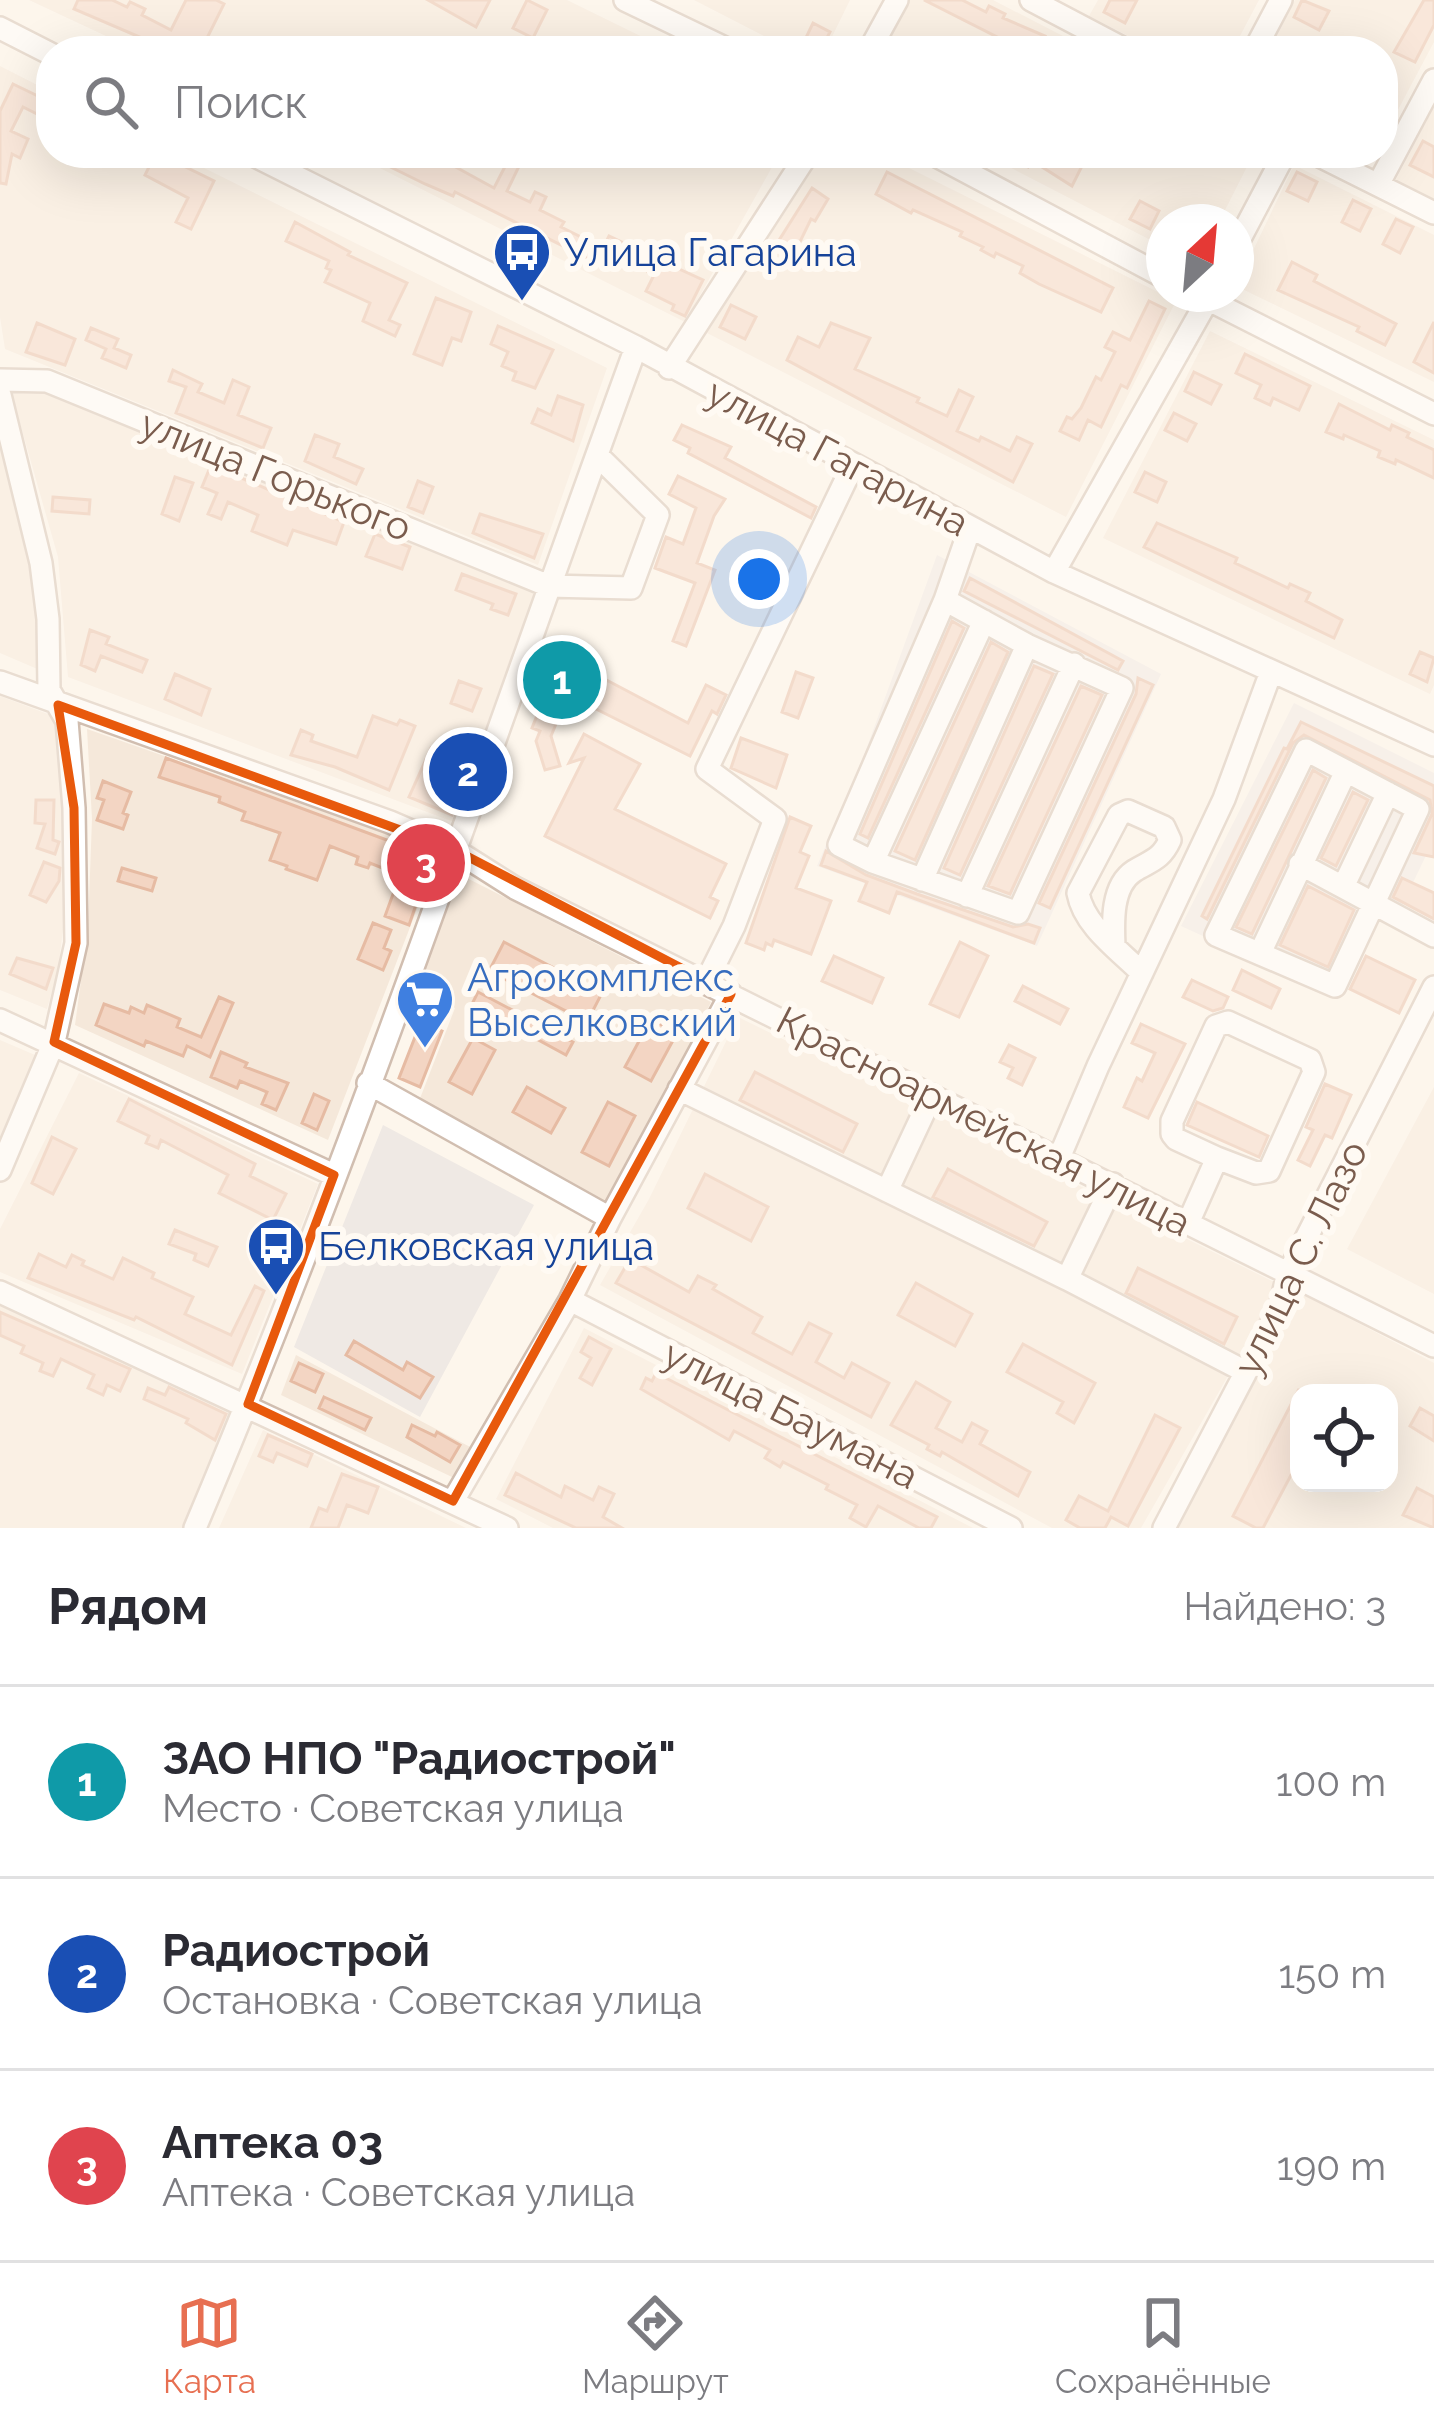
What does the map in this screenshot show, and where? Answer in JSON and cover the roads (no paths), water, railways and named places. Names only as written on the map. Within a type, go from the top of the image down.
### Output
[{"type":"street","points":[[625,0],[672,10],[709,36]]},
{"type":"street","points":[[877,36],[897,0]]},
{"type":"street","points":[[1031,0],[1100,36]]},
{"type":"street","points":[[1077,24],[1089,0]]},
{"type":"street","points":[[1262,36],[1281,0]]},
{"type":"street","points":[[0,28],[36,46]]},
{"type":"street","points":[[1398,147],[1434,80]]},
{"type":"street","name":"улица Гагарина","points":[[280,168],[636,347],[1054,572],[1434,745]]},
{"type":"street","points":[[669,368],[798,168]]},
{"type":"street","points":[[959,168],[1146,267]]},
{"type":"street","points":[[1254,212],[1277,168]]},
{"type":"street","points":[[1346,168],[1434,213]]},
{"type":"street","points":[[1379,183],[1387,168]]},
{"type":"street","points":[[1054,572],[1196,312]]},
{"type":"street","points":[[1236,312],[1434,414]]},
{"type":"street","points":[[196,1528],[248,1404],[455,850],[636,347]]},
{"type":"street","name":"улица Горького","points":[[0,380],[47,381],[549,586]]},
{"type":"street","points":[[0,395],[41,563],[49,690],[67,721],[76,943],[54,1042],[0,1170]]},
{"type":"street","points":[[549,586],[632,588],[658,515],[596,455]]},
{"type":"street","points":[[706,982],[734,926],[776,819],[707,769],[853,465]]},
{"type":"street","points":[[945,600],[1122,688],[1018,913],[873,862],[839,845],[945,600],[970,528]]},
{"type":"street","points":[[873,862],[984,621]]},
{"type":"street","points":[[922,880],[1028,645]]},
{"type":"street","points":[[967,896],[1074,664]]},
{"type":"street","points":[[1059,1158],[1224,799],[1271,671]]},
{"type":"street","name":"Красноармейская улица","points":[[0,682],[390,822],[455,850],[515,888],[1434,1346]]},
{"type":"street","points":[[1306,750],[1388,794],[1418,809],[1335,986],[1216,935],[1306,750]]},
{"type":"street","points":[[1260,953],[1346,771]]},
{"type":"street","points":[[1343,887],[1388,794]]},
{"type":"street","points":[[1114,946],[1114,914],[1124,881],[1154,862],[1170,840],[1164,826],[1128,811],[1119,815],[1078,893],[1085,915],[1114,946],[1142,973]]},
{"type":"street","points":[[1300,864],[1434,936]]},
{"type":"street","name":"улица С. Лазо","points":[[1164,1528],[1280,1307],[1288,1274],[1434,987]]},
{"type":"street","points":[[453,1501],[570,1300],[731,994]]},
{"type":"street","points":[[0,1020],[334,1174]]},
{"type":"street","points":[[1228,1022],[1310,1060],[1314,1072],[1269,1171],[1256,1173],[1217,1158],[1176,1138],[1172,1121],[1216,1026],[1228,1022]]},
{"type":"street","points":[[368,1083],[610,1218]]},
{"type":"street","points":[[679,1089],[1246,1372]]},
{"type":"street","points":[[887,1191],[932,1095]]},
{"type":"street","points":[[1188,1223],[1217,1158]]},
{"type":"street","points":[[1067,1280],[1113,1184]]},
{"type":"street","points":[[0,1292],[507,1528]]},
{"type":"street","name":"улица Баумана","points":[[570,1300],[1011,1528]]},
{"type":"place","name":"Улица Гагарина","points":[[522,303]]},
{"type":"place","name":"ЗАО НПО \"Радиострой\"","points":[[562,680]]},
{"type":"place","name":"Радиострой","points":[[468,772]]},
{"type":"place","name":"Аптека 03","points":[[426,863]]},
{"type":"place","name":"Агрокомплекс Выселковский","points":[[425,1050]]},
{"type":"place","name":"Белковская улица","points":[[276,1297]]}]
